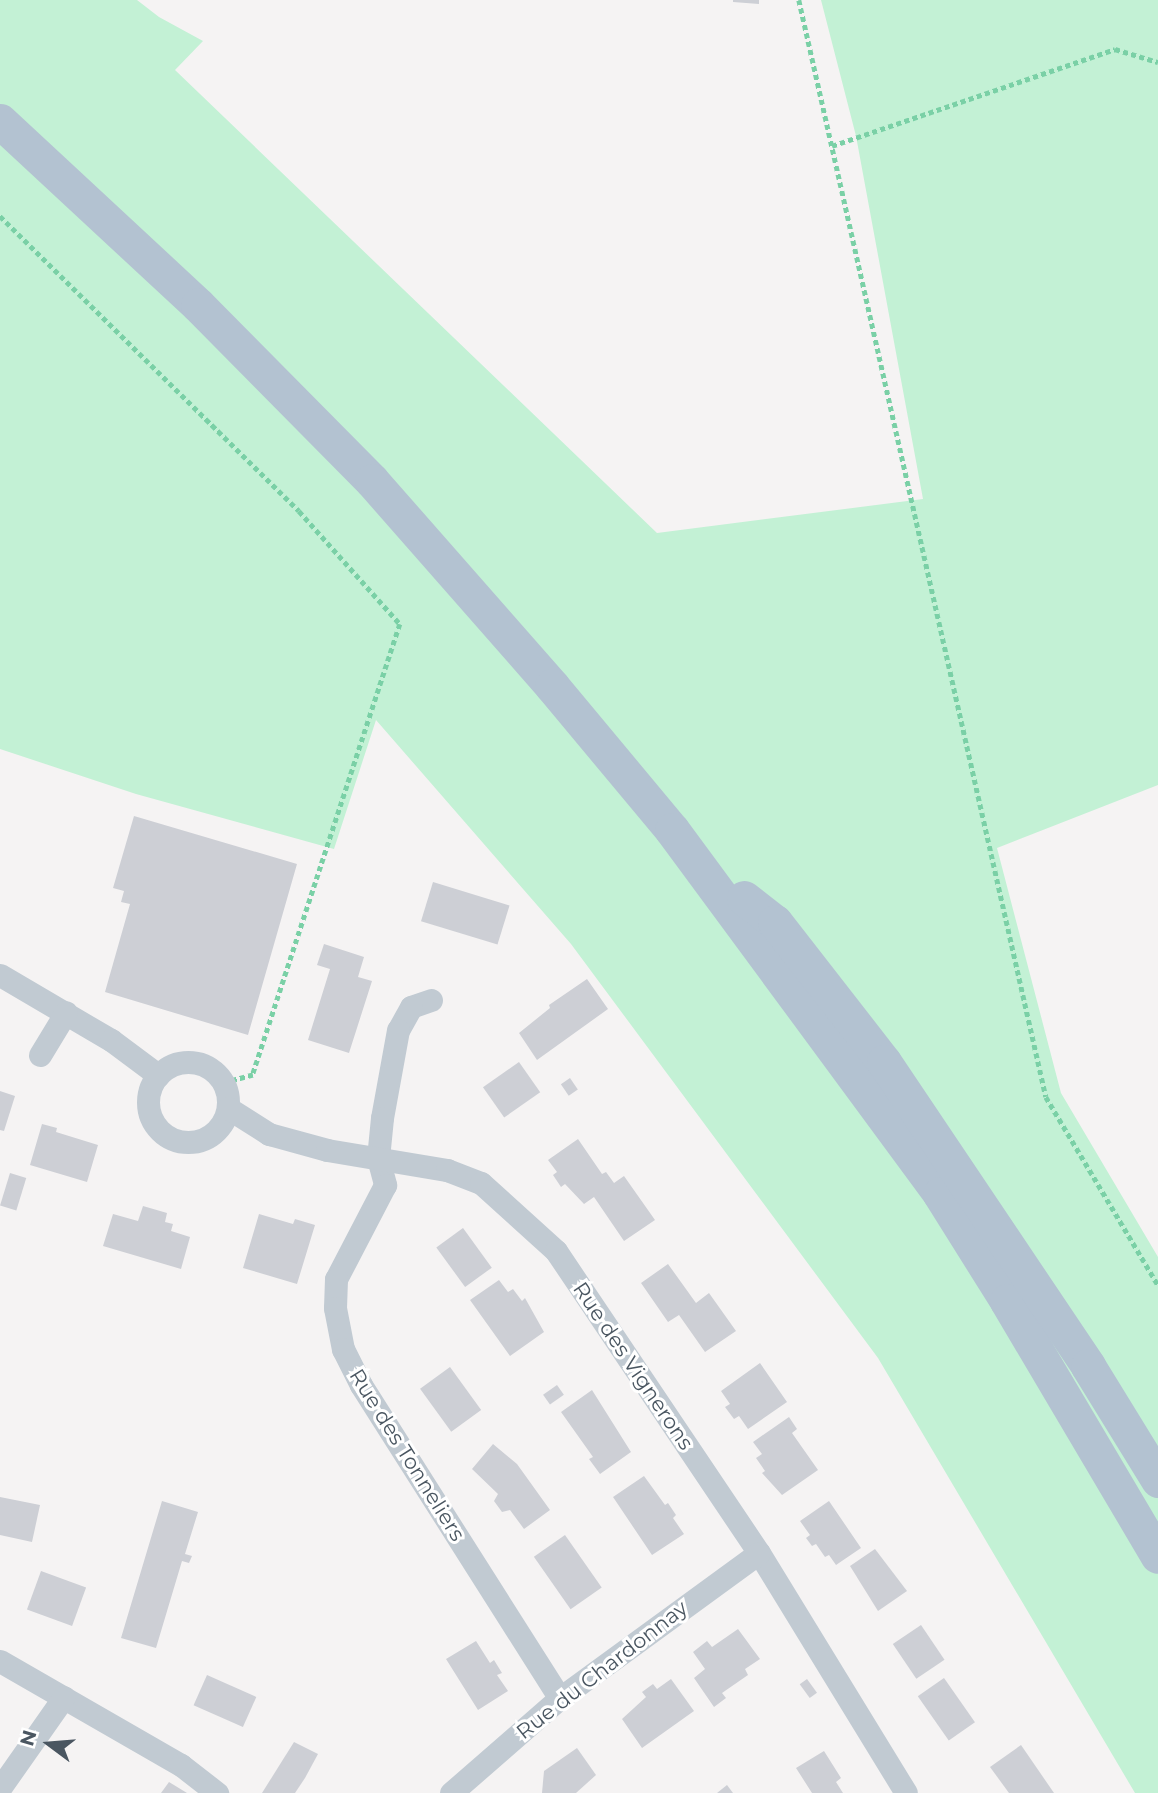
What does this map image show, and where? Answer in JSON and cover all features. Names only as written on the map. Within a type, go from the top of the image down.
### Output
[{"type":"main road","points":[[0,100],[210,295],[373,460],[567,679],[744,898],[909,1123],[1019,1293],[1158,1524]]},
{"type":"main road","points":[[0,121],[198,305],[372,481],[552,686],[672,830],[940,1194],[1007,1301],[1158,1556]]},
{"type":"main road","points":[[744,898],[775,922],[884,1062],[1088,1366],[1158,1480]]},
{"type":"street","points":[[0,975],[66,1012],[158,1075]]},
{"type":"street","name":"Rue des Tonneliers","points":[[431,1000],[411,1007],[398,1030],[382,1118],[378,1158],[385,1185],[336,1279],[335,1308],[343,1349],[361,1385],[560,1698]]},
{"type":"street","points":[[40,1055],[66,1012]]},
{"type":"street","points":[[195,1062],[208,1067],[223,1083],[228,1108],[224,1121],[206,1138],[193,1142],[175,1140],[159,1131],[148,1107],[150,1089],[158,1075],[170,1066],[195,1062]]},
{"type":"street","name":"Rue des Vignerons","points":[[228,1108],[269,1134],[327,1150],[447,1170],[481,1183],[556,1251],[759,1553],[906,1793]]},
{"type":"street","name":"Rue du Chardonnay","points":[[451,1793],[560,1698],[759,1553]]},
{"type":"street","points":[[0,1661],[181,1765],[217,1793]]},
{"type":"street","points":[[0,1788],[64,1697]]},
{"type":"path","points":[[799,0],[1046,1097],[1158,1285]]},
{"type":"path","points":[[832,146],[1115,49],[1158,62]]},
{"type":"path","points":[[0,216],[299,511],[400,624],[253,1075],[223,1083]]},
{"type":"green space","points":[[0,0],[137,0],[159,17],[203,41],[175,70],[657,533],[923,499],[856,136],[821,0],[1158,0],[1158,785],[997,848],[1061,1093],[1158,1257],[1158,1793],[1135,1793],[878,1358],[571,944],[376,720],[334,849],[136,794],[0,749]]},
{"type":"building","points":[[759,0],[759,4],[733,2]]},
{"type":"building","points":[[134,816],[297,864],[248,1035],[105,992],[130,904],[121,902],[124,891],[113,888]]},
{"type":"building","points":[[433,882],[510,905],[498,945],[421,921]]},
{"type":"building","points":[[324,944],[364,957],[358,977],[372,981],[349,1053],[308,1040],[330,969],[317,965]]},
{"type":"building","points":[[587,979],[608,1009],[537,1060],[519,1033],[550,1008],[549,1005]]},
{"type":"building","points":[[519,1062],[540,1092],[504,1118],[483,1087]]},
{"type":"building","points":[[570,1078],[578,1090],[569,1096],[561,1084]]},
{"type":"building","points":[[0,1091],[15,1096],[4,1131],[0,1130]]},
{"type":"building","points":[[42,1124],[57,1128],[56,1132],[98,1145],[87,1182],[30,1165]]},
{"type":"building","points":[[578,1139],[602,1174],[606,1172],[614,1183],[624,1176],[655,1220],[624,1241],[594,1197],[584,1204],[565,1184],[561,1187],[553,1175],[557,1172],[548,1160]]},
{"type":"building","points":[[10,1173],[26,1178],[16,1210],[0,1206]]},
{"type":"building","points":[[143,1206],[167,1213],[165,1222],[173,1224],[171,1231],[190,1237],[181,1269],[103,1246],[113,1214],[138,1221]]},
{"type":"building","points":[[259,1214],[293,1224],[295,1219],[315,1225],[297,1284],[243,1268]]},
{"type":"building","points":[[463,1228],[492,1268],[465,1287],[436,1247]]},
{"type":"building","points":[[668,1264],[696,1303],[709,1293],[736,1331],[705,1352],[679,1315],[668,1322],[641,1283]]},
{"type":"building","points":[[499,1280],[508,1292],[513,1289],[522,1301],[525,1298],[544,1332],[510,1356],[470,1300]]},
{"type":"building","points":[[760,1363],[787,1402],[748,1429],[739,1416],[734,1419],[725,1407],[730,1404],[721,1391]]},
{"type":"building","points":[[450,1367],[481,1410],[451,1432],[420,1389]]},
{"type":"building","points":[[557,1385],[564,1395],[550,1405],[543,1395]]},
{"type":"building","points":[[592,1390],[631,1452],[600,1474],[589,1459],[593,1457],[561,1412]]},
{"type":"building","points":[[789,1417],[797,1429],[792,1433],[818,1470],[782,1495],[762,1473],[765,1471],[756,1458],[762,1454],[753,1442]]},
{"type":"building","points":[[493,1444],[517,1464],[550,1510],[524,1529],[510,1510],[502,1512],[494,1501],[498,1494],[472,1469]]},
{"type":"building","points":[[644,1476],[665,1505],[668,1503],[676,1515],[673,1518],[684,1534],[652,1555],[613,1497]]},
{"type":"building","points":[[0,1497],[40,1505],[32,1542],[0,1535]]},
{"type":"building","points":[[162,1501],[198,1512],[185,1554],[192,1556],[189,1563],[182,1561],[156,1648],[121,1638]]},
{"type":"building","points":[[829,1501],[861,1548],[836,1565],[829,1555],[825,1557],[816,1544],[812,1546],[806,1538],[810,1535],[800,1521]]},
{"type":"building","points":[[565,1535],[602,1587],[571,1609],[534,1557]]},
{"type":"building","points":[[875,1549],[907,1591],[878,1611],[850,1566]]},
{"type":"building","points":[[41,1571],[86,1587],[72,1626],[27,1610]]},
{"type":"building","points":[[921,1625],[944,1660],[916,1679],[893,1644]]},
{"type":"building","points":[[738,1629],[760,1659],[745,1669],[748,1675],[722,1693],[726,1698],[714,1707],[694,1678],[705,1669],[693,1652],[707,1641],[712,1647]]},
{"type":"building","points":[[476,1641],[490,1663],[494,1660],[502,1673],[497,1675],[508,1691],[478,1710],[446,1659]]},
{"type":"building","points":[[207,1675],[256,1697],[243,1727],[194,1705]]},
{"type":"building","points":[[944,1678],[975,1722],[949,1741],[918,1696]]},
{"type":"building","points":[[671,1679],[694,1711],[642,1748],[622,1719],[646,1697],[642,1692],[653,1684],[657,1689]]},
{"type":"building","points":[[807,1679],[817,1693],[810,1698],[800,1684]]},
{"type":"building","points":[[294,1742],[318,1754],[305,1778],[295,1793],[262,1793]]},
{"type":"building","points":[[1021,1745],[1054,1793],[1009,1793],[990,1767]]},
{"type":"building","points":[[577,1748],[596,1775],[576,1793],[542,1793],[544,1771]]},
{"type":"building","points":[[824,1751],[841,1778],[836,1782],[843,1793],[812,1793],[796,1768]]},
{"type":"building","points":[[169,1782],[187,1793],[161,1793]]},
{"type":"building","points":[[727,1785],[733,1793],[717,1793]]}]
